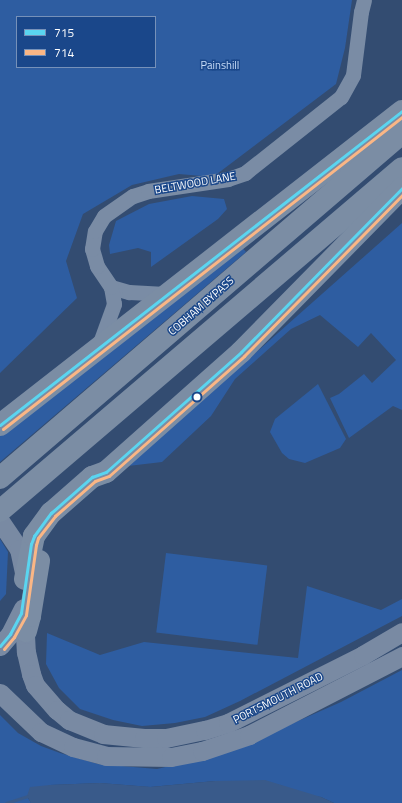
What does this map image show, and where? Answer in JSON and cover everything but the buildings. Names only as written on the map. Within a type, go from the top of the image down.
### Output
[{"type":"highway","points":[[0,425],[98,349],[165,294],[402,111]]},
{"type":"highway","name":"COBHAM BYPASS","points":[[0,478],[402,133]]},
{"type":"highway","points":[[0,511],[402,168]]},
{"type":"highway","points":[[26,631],[30,616],[40,554],[48,534],[58,520],[88,494],[106,472],[241,352],[402,188]]},
{"type":"highway","points":[[26,579],[31,544],[34,536],[41,526],[51,513],[92,478],[106,472]]},
{"type":"main road","points":[[0,646],[10,634],[24,607],[26,579],[21,556],[5,527]]},
{"type":"main road","name":"PORTSMOUTH ROAD","points":[[24,607],[27,659],[34,682],[57,710],[69,720],[104,734],[144,738],[173,737],[228,723],[363,655],[398,634]]},
{"type":"main road","name":"PORTSMOUTH ROAD","points":[[0,693],[41,732],[73,747],[106,756],[171,757],[202,751],[249,735],[402,656]]},
{"type":"street","name":"BELTWOOD LANE","points":[[98,349],[113,309],[114,300],[111,287],[97,266],[92,249],[95,231],[104,216],[133,196],[148,191],[228,179],[245,173],[341,97],[353,75],[361,12],[364,0]]},
{"type":"street","points":[[111,287],[129,292],[165,294]]},
{"type":"green space","name":"Painshill","points":[[0,0],[352,0],[345,48],[336,84],[213,177],[179,174],[132,185],[83,214],[66,261],[77,298],[0,373]]},
{"type":"green space","points":[[192,196],[224,199],[227,209],[218,219],[151,267],[151,252],[138,248],[110,254],[109,245],[116,221],[149,204]]},
{"type":"green space","points":[[402,223],[402,410],[393,406],[349,438],[330,398],[339,394],[364,374],[372,383],[396,360],[371,333],[358,347],[320,315],[291,329],[235,379],[211,416],[162,462],[128,466]]},
{"type":"green space","points":[[241,246],[246,252],[0,462],[0,433]]},
{"type":"green space","points":[[318,384],[346,439],[340,448],[305,463],[289,459],[282,453],[270,432],[275,419]]},
{"type":"green space","points":[[0,539],[8,552],[6,594],[0,601]]},
{"type":"green space","points":[[166,553],[267,565],[257,645],[156,632]]},
{"type":"green space","points":[[307,586],[381,610],[402,599],[402,616],[240,701],[205,717],[175,723],[142,726],[113,720],[80,709],[59,688],[46,664],[47,633],[100,655],[144,642],[298,658]]},
{"type":"green space","points":[[402,670],[402,803],[334,803],[321,797],[215,781],[150,787],[100,783],[50,785],[27,796],[31,803],[0,803],[0,715],[18,733],[41,746],[60,753],[98,764],[157,769],[226,753],[341,702]]},
{"type":"shaded area","points":[[265,780],[321,797],[334,803],[31,803],[27,796],[30,787],[50,785],[100,783],[151,787],[215,781]]},
{"type":"waterway","points":[[6,803],[27,796]]},
{"type":"transit line","name":"715","points":[[0,425],[402,111]]},
{"type":"transit line","name":"714","points":[[3,429],[402,117]]},
{"type":"transit line","name":"715","points":[[0,646],[10,634],[21,613],[31,544],[34,536],[51,513],[92,477],[106,472],[241,352],[402,188]]},
{"type":"transit line","name":"714","points":[[4,649],[14,637],[26,615],[38,538],[55,516],[95,481],[109,476],[244,356],[402,195]]}]
